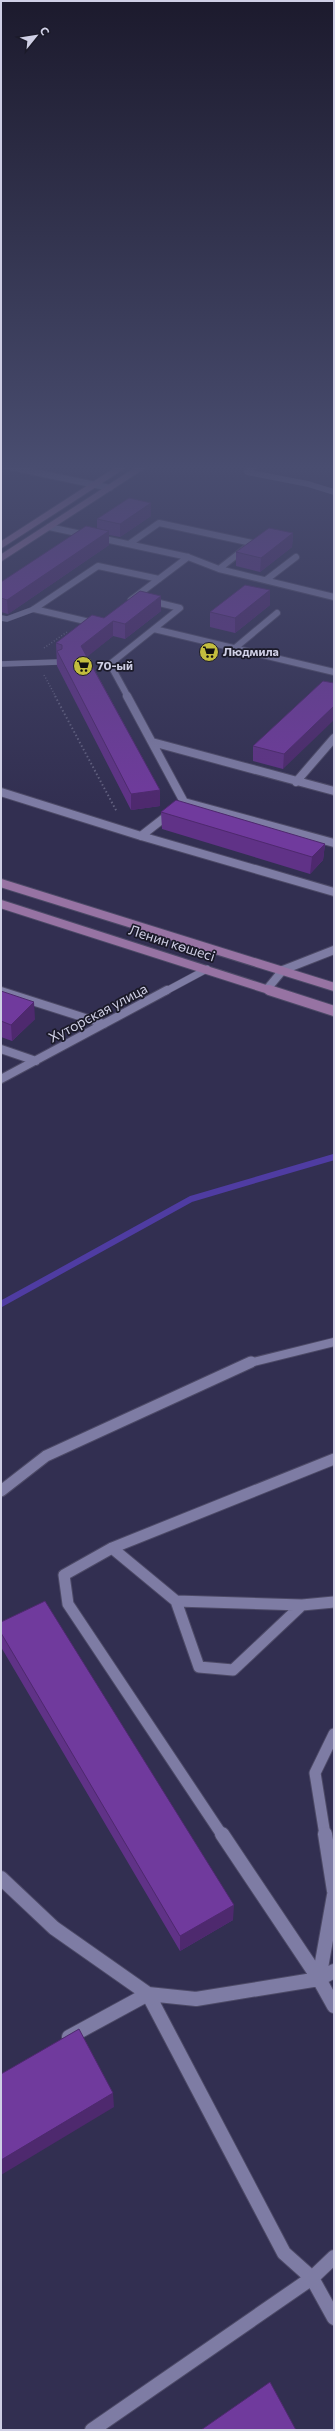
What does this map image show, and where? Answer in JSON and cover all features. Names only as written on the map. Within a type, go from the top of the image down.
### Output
[{"type":"main road","name":"Ленин көшесі","points":[[1,883],[334,987]]},
{"type":"main road","name":"Ленин көшесі","points":[[1,904],[268,988],[334,1011]]},
{"type":"street","points":[[34,610],[81,577]]},
{"type":"street","points":[[152,577],[159,579]]},
{"type":"street","points":[[255,577],[334,596]]},
{"type":"street","points":[[266,580],[269,577]]},
{"type":"street","points":[[123,606],[159,579]]},
{"type":"street","points":[[134,598],[180,608],[110,664],[184,802],[333,841]]},
{"type":"street","points":[[34,610],[99,624],[105,620]]},
{"type":"street","points":[[235,648],[277,612]]},
{"type":"street","points":[[154,628],[334,672]]},
{"type":"street","points":[[296,782],[334,738]]},
{"type":"street","points":[[152,742],[334,791]]},
{"type":"street","points":[[1,792],[127,832],[334,892]]},
{"type":"street","points":[[141,836],[184,802]]},
{"type":"street","points":[[268,988],[283,970],[334,950]]},
{"type":"lane","points":[[1,618],[6,619],[34,610]]},
{"type":"lane","points":[[1,664],[59,662]]},
{"type":"lane","name":"Хуторская улица","points":[[1,1079],[207,969]]},
{"type":"lane","points":[[1,991],[104,1024]]},
{"type":"lane","points":[[1,1049],[36,1061]]},
{"type":"lane","points":[[1,1490],[46,1456],[247,1364],[334,1342]]},
{"type":"lane","points":[[334,1459],[112,1548],[64,1575],[68,1604],[320,1979],[334,2006]]},
{"type":"lane","points":[[112,1548],[176,1601],[199,1667],[233,1670],[302,1605]]},
{"type":"lane","points":[[176,1601],[302,1605],[334,1602]]},
{"type":"lane","points":[[334,1734],[315,1773],[334,1891]]},
{"type":"lane","points":[[1,1878],[54,1928],[148,1994],[284,2252],[295,2265],[312,2278],[334,2318]]},
{"type":"lane","points":[[320,1979],[334,1895]]},
{"type":"lane","points":[[57,2043],[148,1994],[196,1998],[320,1979],[334,1971]]},
{"type":"lane","points":[[92,2430],[312,2278],[334,2257]]},
{"type":"path","points":[[83,621],[33,656],[127,832]]},
{"type":"building","points":[[8,577],[40,577],[7,600],[1,598],[1,582]]},
{"type":"building","points":[[245,585],[270,590],[235,618],[210,612]]},
{"type":"building","points":[[140,591],[161,596],[125,624],[113,621],[81,646],[160,790],[131,794],[57,651],[62,649],[62,645],[56,643],[92,615],[104,618]]},
{"type":"building","points":[[323,681],[334,683],[334,706],[284,754],[253,746]]},
{"type":"building","points":[[176,800],[325,844],[312,857],[161,812]]},
{"type":"building","points":[[1,991],[34,1002],[11,1025],[1,1021]]},
{"type":"building","points":[[45,1601],[234,1905],[180,1936],[1,1633],[1,1622]]},
{"type":"building","points":[[79,2029],[113,2093],[1,2160],[1,2074]]},
{"type":"building","points":[[270,2382],[296,2430],[201,2430]]},
{"type":"waterway","points":[[1,1304],[191,1199],[334,1157]]},
{"type":"place","name":"Людмила","points":[[209,652]]},
{"type":"place","name":"70-ый","points":[[83,666]]}]
